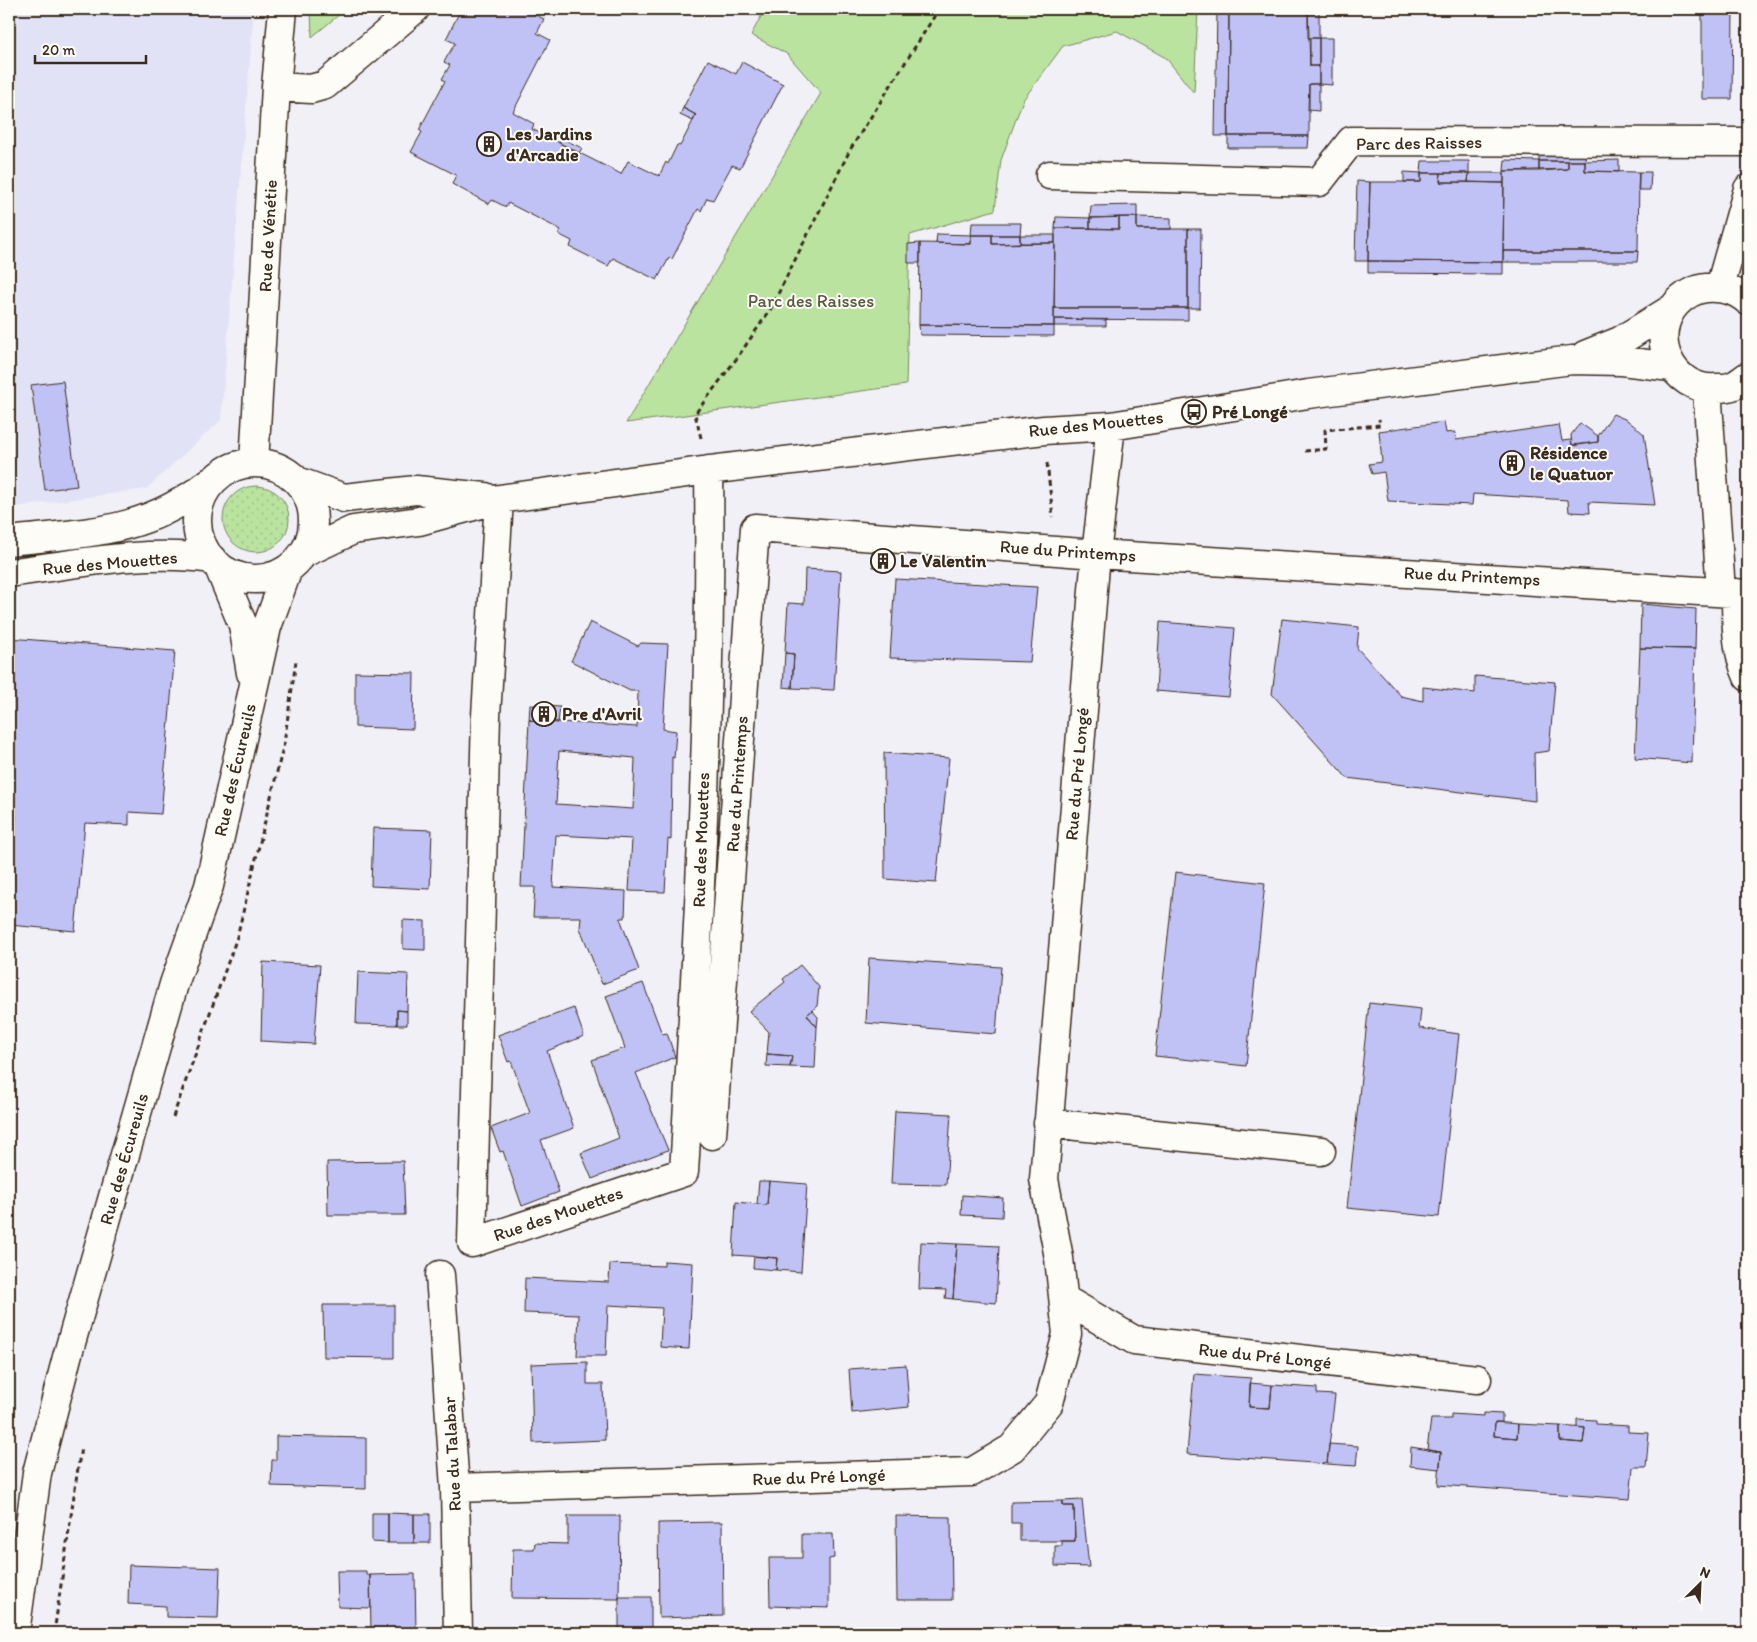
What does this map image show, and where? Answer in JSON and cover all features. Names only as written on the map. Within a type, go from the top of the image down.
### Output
[{"type":"street","name":"Rue de Vénétie","points":[[254,462],[276,87],[283,9]]},
{"type":"street","points":[[276,87],[311,89],[325,86],[415,9]]},
{"type":"street","name":"Parc des Raisses","points":[[1050,175],[1320,182],[1351,141],[1748,142]]},
{"type":"street","points":[[1748,189],[1720,287],[1740,294],[1748,301]]},
{"type":"street","name":"Rue des Mouettes","points":[[1572,360],[1620,341],[1670,310],[1684,296],[1700,288],[1720,287]]},
{"type":"street","points":[[1670,310],[1663,328],[1663,347],[1671,367],[1687,382],[1707,389],[1731,387],[1748,376]]},
{"type":"street","name":"Rue des Mouettes","points":[[296,561],[353,530],[418,521],[499,498],[709,470],[1044,430],[1111,426],[1374,386],[1572,360],[1622,361],[1671,367]]},
{"type":"street","points":[[1707,389],[1735,592],[1736,632],[1748,677]]},
{"type":"street","name":"Rue du Pré Longé","points":[[455,1488],[972,1472],[1012,1448],[1048,1403],[1067,1334],[1059,1258],[1044,1179],[1096,554],[1111,426]]},
{"type":"street","points":[[254,462],[273,465],[297,481],[304,489],[313,510],[312,532],[296,561],[276,575],[252,579],[240,577],[215,562],[200,542],[197,512],[204,492],[217,476],[234,466],[254,462]]},
{"type":"street","name":"Rue des Mouettes","points":[[499,498],[486,716],[472,1243],[684,1172],[698,930],[710,539],[709,470]]},
{"type":"street","name":"Rue des Mouettes","points":[[9,541],[91,532],[144,521],[184,502],[217,476]]},
{"type":"street","name":"Rue des Mouettes","points":[[297,481],[344,498],[416,490],[499,498]]},
{"type":"street","name":"Rue du Printemps","points":[[712,1135],[755,528],[1096,554],[1735,592]]},
{"type":"street","name":"Rue des Mouettes","points":[[9,573],[148,555],[179,555],[215,562]]},
{"type":"street","name":"Rue des Écureuils","points":[[15,1633],[37,1473],[66,1358],[174,984],[209,886],[234,764],[254,690],[267,627],[296,561]]},
{"type":"street","name":"Rue des Écureuils","points":[[215,562],[243,625],[254,690]]},
{"type":"street","points":[[1048,1123],[1321,1151]]},
{"type":"street","name":"Rue du Talabar","points":[[440,1275],[455,1488],[458,1633]]},
{"type":"street","name":"Rue du Pré Longé","points":[[1064,1299],[1134,1340],[1476,1379]]},
{"type":"path","points":[[709,470],[695,414],[770,310],[850,150],[939,9]]},
{"type":"path","points":[[1306,451],[1326,450],[1325,430],[1380,425],[1374,386]]},
{"type":"path","points":[[1044,430],[1056,551]]},
{"type":"path","points":[[172,1119],[237,937],[284,743],[297,652]]},
{"type":"path","points":[[54,1633],[81,1442]]},
{"type":"shaded area","points":[[9,9],[254,9],[221,420],[146,489],[9,508]]},
{"type":"green space","points":[[311,9],[346,9],[312,37]]},
{"type":"green space","name":"Parc des Raisses","points":[[765,9],[1198,9],[1194,93],[1166,58],[1117,31],[1063,46],[1023,100],[1001,160],[995,210],[910,235],[906,385],[626,423],[821,93],[787,54],[751,35]]},
{"type":"green space","points":[[256,486],[269,489],[279,496],[286,506],[289,519],[286,532],[279,542],[269,549],[256,552],[243,549],[233,542],[226,532],[223,519],[226,506],[233,496],[243,489]]},
{"type":"building","name":"Les Jardins d'Arcadie","points":[[461,9],[523,9],[544,19],[537,33],[550,40],[513,112],[534,124],[532,129],[621,174],[628,161],[659,176],[666,162],[668,164],[677,145],[680,146],[696,115],[683,108],[708,60],[736,74],[742,62],[783,84],[740,168],[732,165],[713,200],[707,198],[701,211],[698,209],[672,259],[669,258],[657,280],[613,258],[608,266],[570,247],[572,241],[558,234],[561,230],[508,203],[506,207],[492,200],[489,204],[452,184],[456,175],[411,152],[422,132],[419,130],[445,81],[442,79],[450,65],[444,62],[455,43],[446,39]]},
{"type":"building","points":[[1217,9],[1229,9],[1228,136],[1215,136]]},
{"type":"building","points":[[1229,9],[1308,9],[1310,66],[1319,66],[1319,84],[1309,84],[1309,136],[1228,136]]},
{"type":"building","points":[[1308,9],[1319,9],[1319,38],[1308,38]]},
{"type":"building","points":[[1702,9],[1733,9],[1732,99],[1702,99]]},
{"type":"building","points":[[1310,38],[1319,38],[1319,66],[1310,66]]},
{"type":"building","points":[[1319,38],[1332,38],[1332,85],[1319,84]]},
{"type":"building","points":[[1309,84],[1319,84],[1319,111],[1308,110]]},
{"type":"building","points":[[683,108],[696,115],[693,121],[680,115]]},
{"type":"building","points":[[1228,136],[1309,136],[1308,148],[1228,148]]},
{"type":"building","points":[[561,138],[582,148],[579,153],[559,143]]},
{"type":"building","points":[[1539,149],[1586,149],[1585,161],[1539,161]]},
{"type":"building","points":[[1505,160],[1539,161],[1539,171],[1504,171]]},
{"type":"building","points":[[1619,160],[1619,172],[1585,171],[1585,161]]},
{"type":"building","points":[[1422,161],[1469,161],[1469,173],[1421,173]]},
{"type":"building","points":[[1539,161],[1568,161],[1568,169],[1539,171]]},
{"type":"building","points":[[1568,161],[1585,161],[1585,171],[1639,172],[1638,251],[1503,251],[1504,171],[1568,169]]},
{"type":"building","points":[[1404,172],[1421,173],[1421,182],[1404,182]]},
{"type":"building","points":[[1639,172],[1651,172],[1650,190],[1638,190]]},
{"type":"building","points":[[1421,173],[1441,173],[1440,182],[1504,183],[1503,262],[1368,261],[1370,182],[1421,182]]},
{"type":"building","points":[[1441,173],[1469,173],[1468,182],[1440,182]]},
{"type":"building","points":[[1469,173],[1504,173],[1504,183],[1468,182]]},
{"type":"building","points":[[1357,181],[1370,182],[1368,261],[1355,261]]},
{"type":"building","points":[[1137,205],[1137,217],[1090,218],[1091,206]]},
{"type":"building","points":[[1056,217],[1090,218],[1090,228],[1055,228]]},
{"type":"building","points":[[1119,217],[1119,229],[1090,228],[1090,218]]},
{"type":"building","points":[[1119,217],[1137,217],[1137,229],[1188,229],[1188,308],[1054,308],[1055,228],[1119,229]]},
{"type":"building","points":[[1137,217],[1171,218],[1171,229],[1137,229]]},
{"type":"building","points":[[972,223],[1021,223],[1020,235],[971,235]]},
{"type":"building","points":[[1188,229],[1201,229],[1200,308],[1188,308]]},
{"type":"building","points":[[937,234],[971,235],[971,244],[936,243]]},
{"type":"building","points":[[971,235],[992,235],[992,244],[1055,243],[1054,326],[919,325],[920,243],[971,244]]},
{"type":"building","points":[[992,235],[1020,235],[1020,243],[992,244]]},
{"type":"building","points":[[1020,235],[1055,235],[1055,243],[1020,243]]},
{"type":"building","points":[[920,243],[920,263],[908,263],[908,244]]},
{"type":"building","points":[[1503,251],[1638,251],[1637,262],[1503,262]]},
{"type":"building","points":[[1368,261],[1503,262],[1503,274],[1368,273]]},
{"type":"building","points":[[1054,308],[1188,308],[1188,320],[1054,319]]},
{"type":"building","points":[[1054,319],[1106,320],[1106,326],[1054,326]]},
{"type":"building","points":[[919,325],[1054,326],[1054,336],[920,335]]},
{"type":"building","points":[[63,381],[77,486],[45,490],[31,385]]},
{"type":"building","name":"Résidence le Quatuor","points":[[1613,414],[1627,420],[1644,434],[1655,505],[1589,502],[1590,513],[1569,512],[1568,500],[1473,494],[1472,505],[1388,501],[1384,472],[1372,474],[1369,464],[1382,462],[1379,431],[1444,422],[1446,433],[1455,432],[1456,440],[1559,425],[1562,441],[1571,440],[1572,446],[1598,442],[1598,436]]},
{"type":"building","points":[[1580,423],[1598,436],[1598,442],[1572,445],[1571,435]]},
{"type":"building","name":"Le Valentin","points":[[873,555],[894,555],[893,567],[873,567]]},
{"type":"building","points":[[805,569],[841,571],[834,690],[792,688],[794,654],[785,653],[788,603],[804,604]]},
{"type":"building","points":[[895,579],[1037,587],[1030,662],[890,658]]},
{"type":"building","points":[[1641,604],[1696,609],[1695,649],[1640,648]]},
{"type":"building","points":[[1282,619],[1359,627],[1357,648],[1401,696],[1423,701],[1423,687],[1475,693],[1475,676],[1555,682],[1549,751],[1534,753],[1535,801],[1347,778],[1272,694]]},
{"type":"building","points":[[590,622],[638,646],[641,643],[668,644],[663,729],[676,731],[674,758],[672,757],[671,840],[668,839],[665,892],[629,891],[632,839],[556,835],[553,887],[626,891],[625,918],[620,918],[639,970],[602,984],[580,928],[581,917],[533,917],[535,887],[521,887],[529,720],[637,727],[638,691],[630,691],[571,661]],"holes":[[[559,751],[635,758],[633,809],[556,804]]]},
{"type":"building","points":[[1160,622],[1235,628],[1229,697],[1156,691]]},
{"type":"building","points":[[9,638],[175,651],[161,814],[129,812],[129,825],[85,823],[75,931],[9,925],[9,896],[16,816],[9,815]]},
{"type":"building","points":[[1640,648],[1695,649],[1692,763],[1635,758]]},
{"type":"building","points":[[785,653],[794,654],[792,688],[783,687]]},
{"type":"building","points":[[355,672],[414,673],[413,729],[355,727]]},
{"type":"building","name":"Pre d'Avril","points":[[530,705],[560,707],[558,723],[529,720]]},
{"type":"building","points":[[884,753],[949,758],[936,883],[885,879]]},
{"type":"building","points":[[373,828],[432,830],[430,889],[371,886]]},
{"type":"building","points":[[1175,872],[1265,883],[1246,1066],[1155,1056]]},
{"type":"building","points":[[403,920],[425,921],[425,950],[403,949]]},
{"type":"building","points":[[869,958],[1001,967],[996,1034],[866,1023]]},
{"type":"building","points":[[263,962],[320,965],[314,1044],[261,1041]]},
{"type":"building","points":[[800,965],[819,987],[817,1006],[807,1015],[817,1027],[815,1068],[790,1067],[792,1056],[767,1054],[769,1032],[749,1011],[785,982],[783,979]]},
{"type":"building","points":[[358,972],[408,974],[407,1011],[397,1010],[397,1025],[356,1024]]},
{"type":"building","points":[[643,983],[662,1034],[667,1033],[675,1057],[636,1073],[668,1150],[592,1179],[581,1153],[619,1138],[592,1060],[625,1048],[606,996]]},
{"type":"building","points":[[1369,1003],[1421,1009],[1419,1028],[1459,1034],[1439,1217],[1347,1208]]},
{"type":"building","points":[[574,1008],[584,1036],[547,1051],[574,1128],[541,1140],[559,1192],[522,1206],[503,1151],[500,1152],[491,1128],[530,1113],[511,1061],[508,1062],[498,1035]]},
{"type":"building","points":[[397,1010],[407,1011],[407,1025],[397,1025]]},
{"type":"building","points":[[812,1010],[818,1017],[817,1027],[807,1015]]},
{"type":"building","points":[[767,1054],[792,1056],[790,1067],[766,1066]]},
{"type":"building","points":[[895,1111],[951,1114],[946,1185],[891,1184]]},
{"type":"building","points":[[403,1161],[405,1215],[328,1215],[327,1162]]},
{"type":"building","points":[[759,1181],[769,1181],[767,1205],[757,1204]]},
{"type":"building","points":[[769,1181],[807,1184],[801,1272],[776,1270],[777,1258],[733,1255],[736,1202],[767,1205]]},
{"type":"building","points":[[962,1195],[1003,1198],[1002,1217],[961,1215]]},
{"type":"building","points":[[921,1242],[957,1244],[953,1299],[945,1298],[946,1290],[919,1289]]},
{"type":"building","points":[[957,1244],[999,1246],[996,1303],[953,1299]]},
{"type":"building","points":[[754,1256],[777,1258],[776,1270],[753,1268]]},
{"type":"building","points":[[664,1261],[693,1263],[689,1349],[660,1347],[662,1308],[608,1305],[606,1356],[577,1356],[579,1315],[524,1313],[525,1278],[609,1282],[610,1264],[664,1266]]},
{"type":"building","points":[[323,1305],[394,1305],[394,1358],[324,1357]]},
{"type":"building","points":[[587,1362],[587,1384],[603,1384],[605,1440],[533,1443],[531,1364]]},
{"type":"building","points":[[906,1365],[909,1407],[852,1413],[849,1369]]},
{"type":"building","points":[[1194,1374],[1251,1378],[1249,1407],[1270,1408],[1272,1385],[1317,1388],[1317,1394],[1335,1395],[1327,1464],[1187,1454]]},
{"type":"building","points":[[1250,1383],[1272,1385],[1270,1408],[1249,1407]]},
{"type":"building","points":[[1483,1413],[1502,1414],[1502,1422],[1495,1422],[1494,1436],[1517,1438],[1518,1424],[1560,1426],[1560,1441],[1583,1443],[1585,1428],[1577,1427],[1577,1419],[1596,1420],[1596,1424],[1628,1426],[1628,1432],[1649,1433],[1646,1467],[1633,1467],[1630,1499],[1438,1485],[1441,1452],[1427,1450],[1431,1419],[1451,1419],[1451,1414],[1483,1416]]},
{"type":"building","points":[[1495,1422],[1518,1424],[1517,1438],[1494,1436]]},
{"type":"building","points":[[1560,1426],[1585,1428],[1583,1443],[1560,1441]]},
{"type":"building","points":[[276,1436],[366,1438],[366,1489],[271,1486],[272,1460],[276,1460]]},
{"type":"building","points":[[1329,1444],[1358,1446],[1356,1466],[1327,1464]]},
{"type":"building","points":[[1411,1447],[1441,1452],[1440,1469],[1410,1466]]},
{"type":"building","points":[[1082,1500],[1089,1567],[1055,1566],[1055,1546],[1062,1546],[1062,1541],[1075,1541],[1074,1506],[1063,1506],[1063,1501]]},
{"type":"building","points":[[1063,1501],[1063,1506],[1074,1506],[1075,1541],[1020,1541],[1020,1523],[1011,1523],[1011,1502]]},
{"type":"building","points":[[372,1513],[388,1513],[388,1543],[372,1542]]},
{"type":"building","points":[[388,1513],[414,1514],[414,1543],[388,1543]]},
{"type":"building","points":[[414,1514],[430,1514],[430,1543],[414,1543]]},
{"type":"building","points":[[568,1516],[620,1516],[619,1599],[512,1598],[513,1549],[534,1549],[535,1543],[568,1544]]},
{"type":"building","points":[[896,1516],[951,1517],[952,1600],[897,1600]]},
{"type":"building","points":[[722,1522],[723,1616],[659,1618],[658,1523]]},
{"type":"building","points":[[802,1534],[833,1534],[834,1558],[829,1559],[829,1608],[770,1606],[769,1558],[802,1558]]},
{"type":"building","points":[[129,1565],[220,1568],[218,1618],[166,1617],[166,1606],[128,1604]]},
{"type":"building","points":[[337,1571],[366,1571],[366,1575],[370,1575],[371,1608],[338,1607]]},
{"type":"building","points":[[415,1574],[416,1633],[371,1633],[370,1575]]},
{"type":"building","points":[[619,1597],[651,1597],[651,1633],[619,1633]]},
{"type":"place","name":"Les Jardins d'Arcadie","points":[[489,144]]},
{"type":"place","name":"Pré Longé","points":[[1194,412]]},
{"type":"place","name":"Résidence le Quatuor","points":[[1512,463]]},
{"type":"place","name":"Le Valentin","points":[[883,561]]},
{"type":"place","name":"Pre d'Avril","points":[[544,714]]}]
